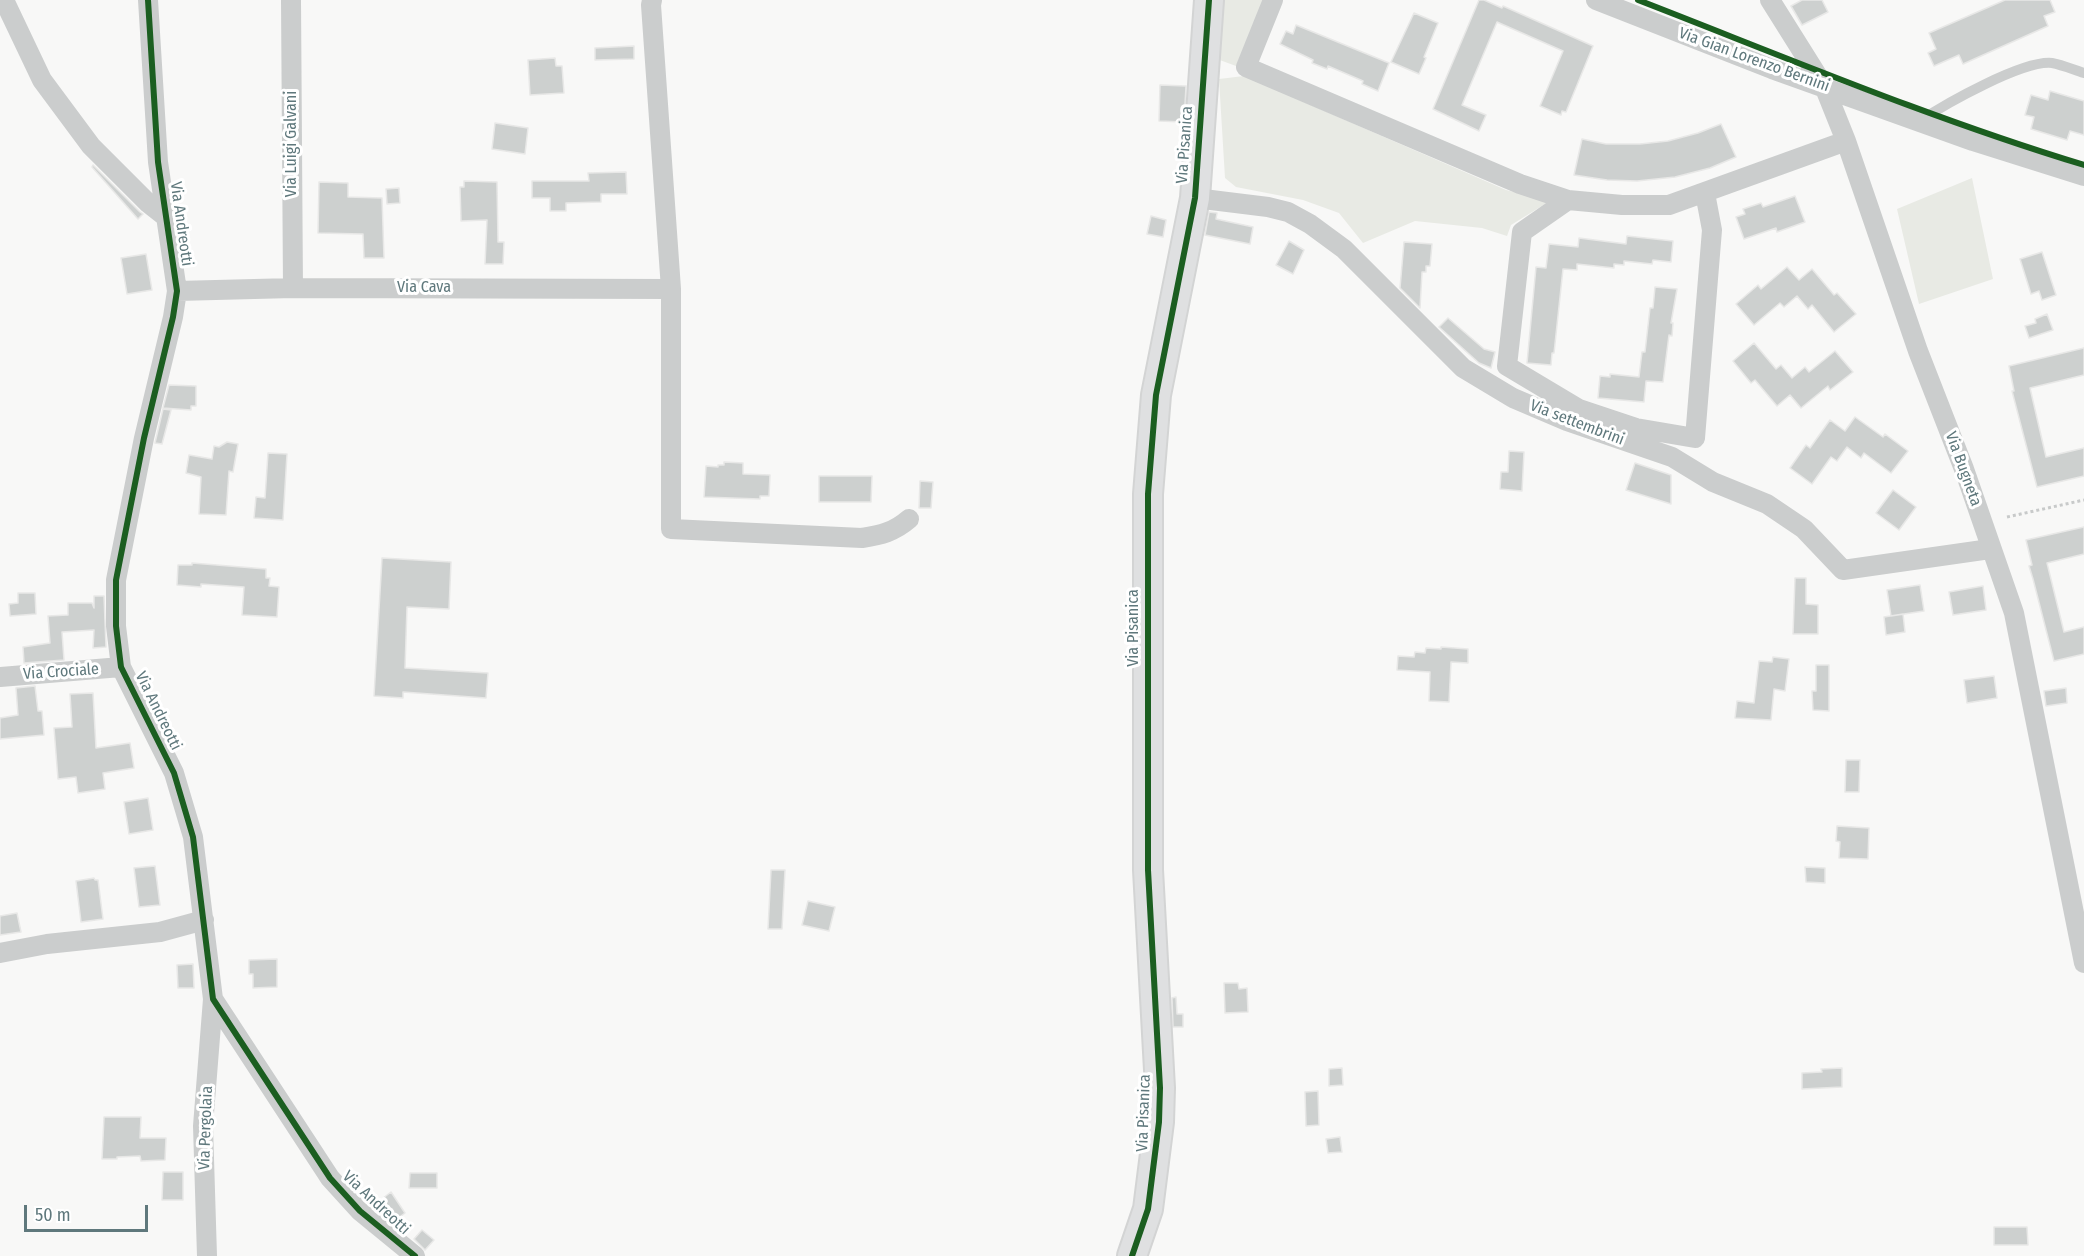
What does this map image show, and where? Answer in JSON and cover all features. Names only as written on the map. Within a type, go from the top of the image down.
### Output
[{"type":"street","points":[[4,0],[42,80],[91,146],[148,203],[167,218]]},
{"type":"street","name":"Via Andreotti","points":[[148,0],[158,162],[177,291],[144,438],[116,580],[116,626],[122,667],[174,773],[193,837],[213,999],[330,1178],[360,1211],[415,1256]]},
{"type":"street","name":"Via Luigi Galvani","points":[[291,0],[292,288]]},
{"type":"street","points":[[652,0],[671,289],[671,529],[862,538],[883,535],[899,529],[909,519]]},
{"type":"street","name":"Via Pisanica","points":[[1132,1256],[1148,1209],[1155,1159],[1160,1088],[1148,870],[1148,494],[1156,395],[1195,198],[1209,0]]},
{"type":"street","points":[[1273,0],[1246,67],[1520,184],[1568,200],[1622,205],[1669,205],[1846,141]]},
{"type":"street","name":"Via Gian Lorenzo Bernini","points":[[1596,0],[1772,69],[1983,144],[2084,176]]},
{"type":"street","name":"Via Bugneta","points":[[1770,0],[1824,86],[1846,141],[1918,351],[1964,469],[2014,613],[2084,963]]},
{"type":"street","points":[[1568,200],[1522,232],[1507,366],[1579,409],[1636,428],[1695,438],[1712,230],[1705,193]]},
{"type":"street","name":"Via settembrini","points":[[1195,198],[1268,207],[1288,212],[1310,224],[1344,249],[1463,369],[1513,398],[1568,422],[1672,457],[1713,482],[1767,504],[1804,529],[1843,570],[1990,549]]},
{"type":"street","name":"Via Cava","points":[[177,291],[292,288],[671,289]]},
{"type":"street","name":"Via Crociale","points":[[0,676],[122,667]]},
{"type":"street","points":[[0,953],[47,945],[160,932],[204,920]]},
{"type":"street","name":"Via Pergolaia","points":[[207,1256],[203,1126],[213,999]]},
{"type":"lane","points":[[1920,121],[1949,101],[2033,66],[2051,63],[2084,73]]},
{"type":"path","points":[[2007,517],[2084,500]]},
{"type":"shaded area","points":[[1221,0],[1263,0],[1236,66],[1217,59]]},
{"type":"shaded area","points":[[1244,76],[1506,190],[1550,201],[1511,225],[1507,236],[1482,228],[1415,221],[1363,243],[1339,213],[1303,200],[1236,187],[1225,178],[1219,79]]},
{"type":"shaded area","points":[[1972,178],[1993,279],[1919,304],[1897,209]]},
{"type":"building","points":[[1479,0],[1502,8],[1503,6],[1593,46],[1566,112],[1562,111],[1561,115],[1540,106],[1563,51],[1497,22],[1462,105],[1486,115],[1479,131],[1433,109]]},
{"type":"building","points":[[1802,0],[1822,0],[1828,12],[1802,25],[1791,6]]},
{"type":"building","points":[[2005,0],[2050,0],[2055,12],[2044,16],[2048,26],[1963,64],[1959,55],[1934,66],[1928,53],[1936,49],[1929,33]]},
{"type":"building","points":[[1414,13],[1438,23],[1419,74],[1391,62]]},
{"type":"building","points":[[1296,25],[1389,63],[1378,91],[1362,84],[1363,81],[1328,66],[1327,69],[1312,63],[1313,60],[1280,44],[1286,31],[1293,34]]},
{"type":"building","points":[[634,46],[634,59],[595,60],[595,48]]},
{"type":"building","points":[[555,58],[556,66],[562,66],[564,93],[530,95],[528,60]]},
{"type":"building","points":[[1160,85],[1186,86],[1184,122],[1159,121]]},
{"type":"building","points":[[2050,91],[2084,101],[2084,135],[2070,131],[2067,140],[2031,129],[2034,117],[2025,115],[2031,95],[2048,100]]},
{"type":"building","points":[[495,123],[528,128],[525,154],[492,149]]},
{"type":"building","points":[[1721,124],[1736,157],[1710,168],[1675,177],[1637,181],[1607,180],[1574,175],[1582,139],[1606,144],[1668,141]]},
{"type":"building","points":[[93,165],[143,214],[138,219],[92,167]]},
{"type":"building","points":[[626,172],[627,194],[601,194],[601,202],[566,203],[566,211],[550,211],[550,198],[532,198],[532,181],[589,181],[588,173]]},
{"type":"building","points":[[464,181],[497,182],[498,242],[504,242],[503,264],[485,264],[487,220],[461,221],[460,187],[464,187]]},
{"type":"building","points":[[319,182],[348,183],[348,197],[382,198],[384,258],[364,258],[363,234],[318,233]]},
{"type":"building","points":[[399,188],[400,203],[387,204],[386,189]]},
{"type":"building","points":[[1795,196],[1805,222],[1777,232],[1776,228],[1744,239],[1736,217],[1745,214],[1743,209],[1761,203],[1763,207]]},
{"type":"building","points":[[1209,212],[1217,213],[1216,219],[1253,227],[1250,244],[1205,235]]},
{"type":"building","points":[[1151,216],[1166,220],[1163,237],[1147,234]]},
{"type":"building","points":[[1627,236],[1673,241],[1671,262],[1653,260],[1652,264],[1624,261],[1624,265],[1614,264],[1614,268],[1577,264],[1577,270],[1563,269],[1551,365],[1527,363],[1536,267],[1546,268],[1549,244],[1578,247],[1579,238],[1626,244]]},
{"type":"building","points":[[1289,241],[1304,250],[1293,274],[1276,265]]},
{"type":"building","points":[[1404,242],[1432,244],[1430,266],[1426,266],[1426,272],[1422,272],[1420,308],[1400,288]]},
{"type":"building","points":[[2042,252],[2056,295],[2042,300],[2039,291],[2031,294],[2020,259]]},
{"type":"building","points":[[146,254],[152,290],[127,294],[121,258]]},
{"type":"building","points":[[1787,267],[1799,280],[1812,269],[1834,295],[1837,293],[1856,314],[1834,332],[1812,305],[1808,309],[1797,296],[1784,307],[1780,303],[1754,325],[1736,304],[1758,285],[1761,289]]},
{"type":"building","points":[[1655,287],[1677,289],[1671,323],[1673,323],[1672,336],[1669,335],[1663,382],[1646,381],[1644,402],[1598,398],[1600,376],[1610,377],[1610,374],[1639,377]]},
{"type":"building","points":[[2047,314],[2053,330],[2029,338],[2025,326],[2036,323],[2035,319]]},
{"type":"building","points":[[1448,318],[1484,349],[1495,352],[1491,368],[1479,363],[1439,327]]},
{"type":"building","points":[[1754,343],[1776,369],[1781,365],[1792,378],[1805,367],[1809,372],[1835,351],[1853,372],[1830,390],[1828,386],[1801,408],[1790,395],[1777,406],[1755,380],[1751,383],[1733,361]]},
{"type":"building","points":[[2084,348],[2084,375],[2030,388],[2046,457],[2084,448],[2084,476],[2037,487],[2012,391],[2014,391],[2009,366]]},
{"type":"building","points":[[169,385],[196,386],[196,406],[191,406],[191,410],[163,408]]},
{"type":"building","points":[[163,409],[171,410],[162,444],[155,443]]},
{"type":"building","points":[[1855,417],[1883,437],[1885,434],[1908,451],[1891,473],[1864,453],[1861,458],[1847,447],[1837,461],[1831,457],[1812,484],[1790,468],[1806,445],[1810,448],[1830,420],[1845,431]]},
{"type":"building","points":[[227,442],[238,444],[233,472],[229,471],[226,515],[199,514],[201,477],[186,473],[189,455],[212,459],[214,446],[219,447]]},
{"type":"building","points":[[1509,451],[1524,452],[1522,491],[1500,489],[1501,472],[1508,472]]},
{"type":"building","points":[[268,453],[287,454],[283,520],[254,518],[256,497],[265,498]]},
{"type":"building","points":[[724,462],[743,463],[743,474],[770,475],[769,496],[760,496],[760,499],[704,497],[706,466],[718,467],[718,465],[724,465]]},
{"type":"building","points":[[1635,463],[1671,475],[1671,504],[1626,490]]},
{"type":"building","points":[[819,476],[872,476],[871,502],[819,502]]},
{"type":"building","points":[[920,481],[933,482],[931,508],[919,508]]},
{"type":"building","points":[[1893,490],[1916,507],[1899,530],[1876,513]]},
{"type":"building","points":[[2084,527],[2084,554],[2047,563],[2064,632],[2084,627],[2084,654],[2054,661],[2029,566],[2032,565],[2026,540]]},
{"type":"building","points":[[382,558],[451,562],[449,609],[407,607],[405,668],[488,673],[486,698],[403,692],[403,698],[374,696]]},
{"type":"building","points":[[192,563],[266,569],[266,578],[270,578],[269,586],[279,587],[277,617],[242,615],[244,587],[177,585],[178,565],[192,565]]},
{"type":"building","points":[[1795,578],[1806,578],[1806,604],[1818,605],[1818,634],[1793,634]]},
{"type":"building","points":[[1920,585],[1924,611],[1891,616],[1887,590]]},
{"type":"building","points":[[1983,586],[1986,610],[1953,615],[1949,592]]},
{"type":"building","points":[[18,593],[35,593],[36,614],[10,616],[9,604],[18,603]]},
{"type":"building","points":[[94,596],[104,596],[106,647],[93,648],[94,630],[62,632],[64,660],[24,663],[23,647],[50,643],[48,616],[68,615],[68,603],[92,603],[94,608]]},
{"type":"building","points":[[1903,614],[1905,632],[1886,635],[1884,617]]},
{"type":"building","points":[[1441,647],[1468,649],[1468,663],[1451,662],[1449,702],[1429,701],[1430,672],[1397,670],[1398,656],[1414,657],[1415,652],[1425,653],[1426,648],[1441,649]]},
{"type":"building","points":[[1773,657],[1789,659],[1785,691],[1774,689],[1771,720],[1735,718],[1737,701],[1754,703],[1759,661],[1772,662]]},
{"type":"building","points":[[1816,665],[1829,665],[1829,711],[1813,710],[1812,691],[1816,691]]},
{"type":"building","points":[[1994,676],[1997,698],[1967,703],[1964,680]]},
{"type":"building","points":[[35,686],[38,711],[42,711],[44,735],[0,739],[0,718],[18,715],[16,688]]},
{"type":"building","points":[[2066,688],[2067,703],[2046,706],[2044,691]]},
{"type":"building","points":[[93,693],[96,748],[130,743],[134,768],[103,773],[105,789],[78,793],[76,777],[58,779],[54,728],[72,727],[70,694]]},
{"type":"building","points":[[1846,760],[1860,760],[1859,792],[1845,792]]},
{"type":"building","points":[[148,798],[153,830],[129,834],[124,802]]},
{"type":"building","points":[[1837,826],[1869,828],[1868,859],[1839,858],[1840,842],[1836,841]]},
{"type":"building","points":[[155,866],[160,905],[139,907],[134,868]]},
{"type":"building","points":[[1805,867],[1825,868],[1825,883],[1806,882]]},
{"type":"building","points":[[771,870],[785,870],[782,929],[768,929]]},
{"type":"building","points":[[94,878],[98,880],[103,919],[81,922],[76,881]]},
{"type":"building","points":[[808,901],[835,907],[829,931],[802,925]]},
{"type":"building","points":[[17,913],[21,932],[0,935],[0,916]]},
{"type":"building","points":[[277,959],[277,987],[253,988],[253,974],[249,974],[249,960]]},
{"type":"building","points":[[193,964],[194,988],[178,988],[177,965]]},
{"type":"building","points":[[1224,983],[1238,983],[1239,989],[1247,988],[1248,1012],[1225,1013]]},
{"type":"building","points":[[1176,997],[1177,1014],[1183,1014],[1183,1027],[1173,1027],[1172,998]]},
{"type":"building","points":[[1342,1068],[1343,1085],[1329,1086],[1329,1069]]},
{"type":"building","points":[[1842,1068],[1842,1087],[1802,1089],[1802,1073]]},
{"type":"building","points":[[1318,1091],[1319,1125],[1306,1126],[1305,1092]]},
{"type":"building","points":[[104,1117],[141,1117],[140,1138],[166,1138],[165,1160],[141,1161],[140,1156],[102,1159]]},
{"type":"building","points":[[1340,1137],[1342,1152],[1328,1153],[1326,1139]]},
{"type":"building","points":[[163,1172],[183,1172],[183,1200],[162,1200]]},
{"type":"building","points":[[410,1173],[437,1173],[437,1188],[409,1188]]},
{"type":"building","points":[[391,1192],[405,1213],[393,1222],[374,1205]]},
{"type":"building","points":[[1994,1227],[2027,1227],[2028,1245],[1994,1245]]},
{"type":"building","points":[[422,1230],[434,1240],[425,1250],[414,1239]]},
{"type":"cycle path","points":[[148,0],[158,162],[177,291],[144,438],[116,580],[116,626],[121,667],[174,773],[193,837],[213,999],[330,1178],[360,1211],[415,1256]]},
{"type":"cycle path","points":[[1132,1256],[1148,1209],[1159,1122],[1160,1088],[1148,870],[1148,494],[1156,395],[1195,198],[1209,0]]},
{"type":"cycle path","points":[[1638,0],[1915,108],[2084,165]]}]
